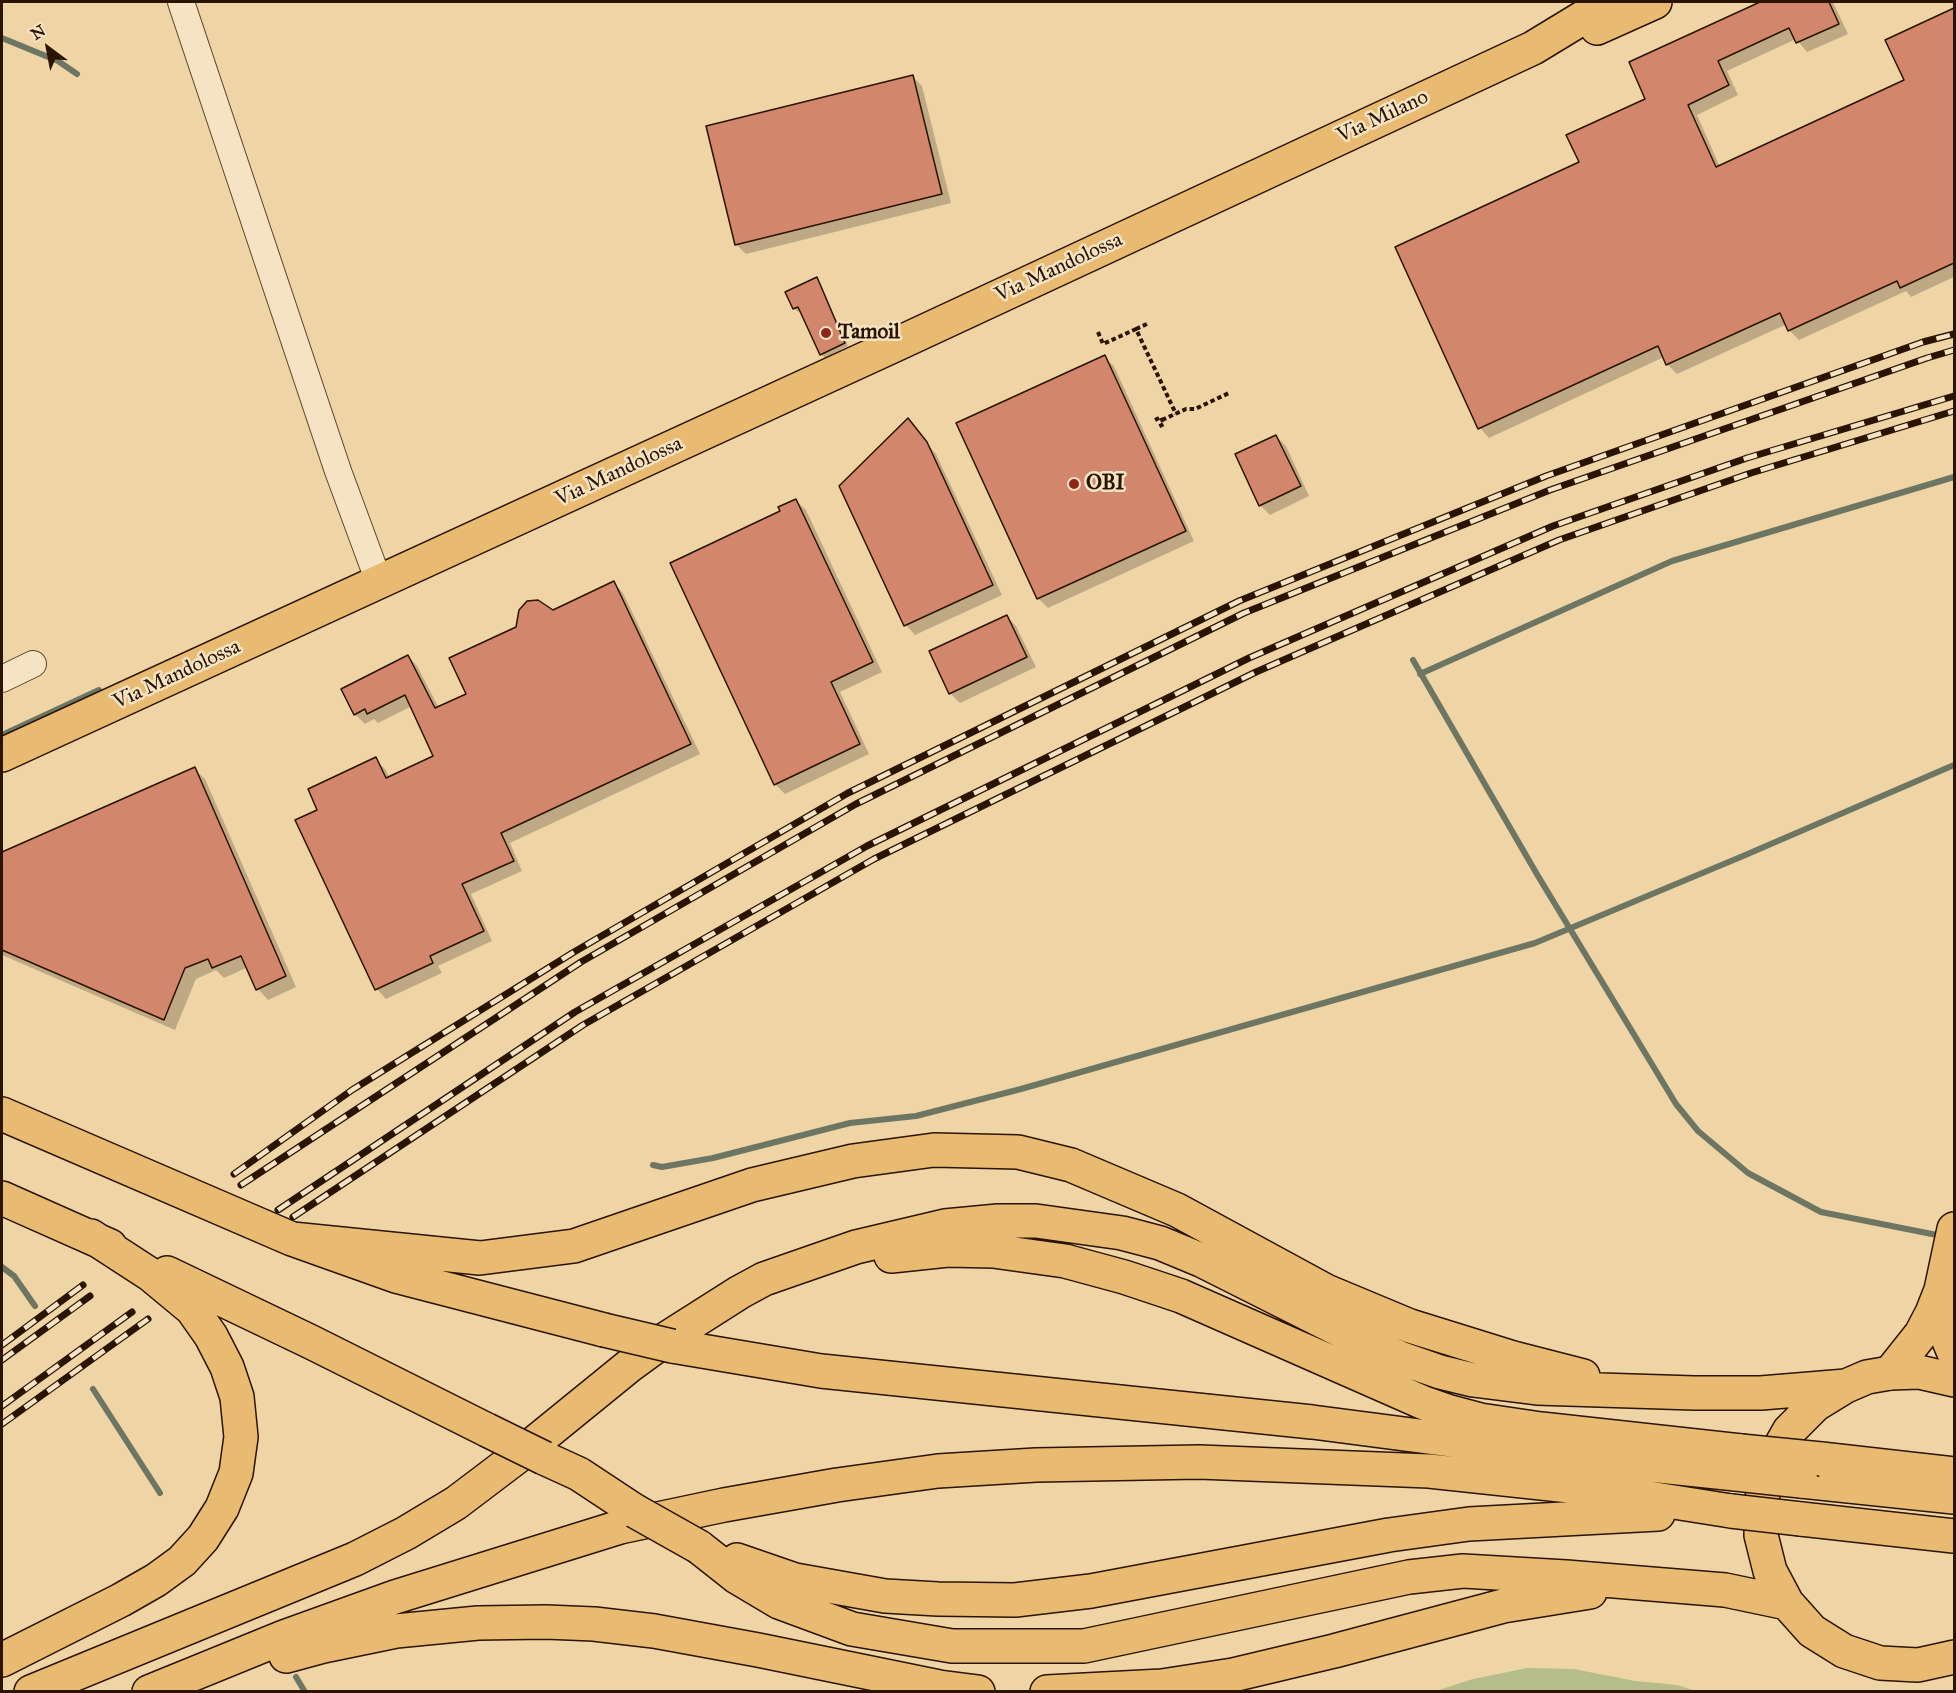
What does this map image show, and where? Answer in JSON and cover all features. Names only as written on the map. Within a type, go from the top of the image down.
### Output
[{"type":"main road","name":"Via Milano","points":[[1234,186],[1533,48],[1584,16],[1617,2]]},
{"type":"main road","name":"Via Milano","points":[[1533,48],[1592,30],[1654,2]]},
{"type":"main road","name":"Via Mandolossa","points":[[2,755],[887,349],[1234,186]]},
{"type":"main road","points":[[2,1114],[292,1239],[396,1276],[672,1346],[821,1371],[1312,1422],[1612,1461],[1738,1462]]},
{"type":"main road","points":[[292,1239],[480,1258],[574,1246],[752,1185],[853,1161],[934,1150],[1018,1152],[1071,1165],[1177,1210],[1326,1291],[1410,1326],[1513,1358],[1643,1392]]},
{"type":"main road","points":[[2,1198],[91,1236],[579,1474],[635,1511],[699,1547],[737,1577],[779,1602],[852,1629],[952,1646],[1084,1646],[1409,1577],[1463,1571],[1725,1590],[1787,1603]]},
{"type":"main road","points":[[32,1692],[355,1559],[406,1533],[456,1503],[666,1339],[764,1279],[856,1247],[945,1226],[998,1221],[1036,1221],[1122,1233],[1160,1243],[1201,1260],[1400,1358],[1440,1372],[1473,1380],[1537,1388],[1643,1392],[1761,1393],[1846,1386]]},
{"type":"main road","points":[[1890,1373],[1920,1334],[1932,1313],[1941,1290],[1954,1228]]},
{"type":"main road","points":[[2,1660],[121,1600],[156,1580],[182,1561],[210,1528],[222,1508],[236,1473],[241,1437],[237,1396],[227,1367],[211,1336],[192,1310],[151,1275],[91,1236]]},
{"type":"main road","points":[[703,1315],[808,1274],[861,1261],[903,1254],[948,1250],[993,1251],[1065,1261],[1181,1296],[1424,1402],[1480,1420],[1738,1462],[1811,1470],[1954,1497]]},
{"type":"main road","points":[[1941,1290],[1943,1316],[1954,1353]]},
{"type":"main road","points":[[1954,1380],[1919,1372],[1867,1377],[1846,1386],[1815,1405],[1789,1431],[1771,1463],[1762,1498],[1761,1535],[1770,1570],[1787,1603],[1812,1631],[1844,1651],[1881,1663],[1918,1665],[1954,1657]]},
{"type":"main road","points":[[148,1692],[284,1637],[395,1597],[620,1527],[724,1505],[837,1485],[938,1471],[1199,1462],[1407,1470],[1579,1487],[1731,1511],[1954,1536]]},
{"type":"main road","points":[[1811,1470],[1954,1473]]},
{"type":"main road","points":[[699,1547],[795,1580],[885,1596],[1015,1599],[1091,1591],[1366,1539],[1469,1524],[1731,1511]]},
{"type":"main road","points":[[1047,1692],[1162,1686],[1233,1675],[1503,1606],[1645,1585]]},
{"type":"main road","points":[[167,1692],[323,1646],[396,1631],[478,1623],[546,1622],[594,1624],[654,1631],[939,1687],[978,1692]]},
{"type":"street","points":[[181,2],[338,471],[379,582]]},
{"type":"street","points":[[2,679],[33,664]]},
{"type":"path","points":[[1098,332],[1103,344],[1146,324]]},
{"type":"path","points":[[1136,329],[1176,414]]},
{"type":"path","points":[[1155,420],[1161,417],[1162,420],[1186,409],[1195,409],[1229,393]]},
{"type":"path","points":[[1158,427],[1164,424],[1162,420]]},
{"type":"green space","points":[[1527,1668],[1574,1669],[1635,1681],[1677,1685],[1696,1691],[1436,1691],[1473,1679]]},
{"type":"building","points":[[1760,2],[1829,2],[1839,24],[1796,43],[1789,28],[1718,61],[1729,85],[1688,105],[1716,167],[1904,80],[1885,40],[1954,8],[1954,263],[1900,288],[1897,281],[1788,331],[1780,313],[1666,365],[1658,346],[1478,429],[1395,247],[1579,162],[1566,135],[1645,99],[1629,62]]},
{"type":"building","points":[[913,75],[942,194],[735,245],[706,126]]},
{"type":"building","points":[[817,277],[845,343],[820,355],[798,307],[793,309],[785,292]]},
{"type":"building","name":"OBI","points":[[1105,355],[1186,531],[1037,599],[956,423]]},
{"type":"building","points":[[908,418],[927,442],[993,585],[904,626],[839,486]]},
{"type":"building","points":[[1276,435],[1301,486],[1259,506],[1235,454]]},
{"type":"building","points":[[796,499],[873,662],[831,682],[860,744],[774,785],[670,563],[780,511],[778,507]]},
{"type":"building","points":[[614,581],[691,744],[501,833],[514,861],[462,884],[484,931],[430,956],[433,963],[375,990],[295,820],[317,810],[308,789],[376,757],[386,778],[433,756],[405,695],[367,714],[365,709],[354,715],[341,689],[408,655],[435,708],[466,694],[449,658],[516,627],[519,610],[527,601],[538,600],[553,610]]},
{"type":"building","points":[[1007,615],[1027,657],[949,694],[929,651]]},
{"type":"building","points":[[195,767],[286,976],[256,990],[241,956],[212,968],[208,959],[185,968],[164,1020],[2,950],[2,852]]},
{"type":"waterway","points":[[2,38],[58,61],[77,74]]},
{"type":"waterway","points":[[1420,674],[1672,561],[1954,477]]},
{"type":"waterway","points":[[1413,660],[1538,876],[1676,1104],[1698,1131],[1748,1173],[1821,1212],[1942,1236]]},
{"type":"waterway","points":[[2,735],[99,690]]},
{"type":"waterway","points":[[653,1165],[662,1167],[713,1158],[850,1123],[916,1116],[1021,1089],[1535,943],[1954,765]]},
{"type":"waterway","points":[[2,1267],[14,1276],[35,1306]]},
{"type":"waterway","points":[[93,1389],[160,1493]]},
{"type":"waterway","points":[[296,1677],[305,1692]]},
{"type":"railway","points":[[234,1174],[352,1090],[574,952],[848,793],[1239,601],[1546,476],[1923,342],[1954,334]]},
{"type":"railway","points":[[241,1185],[581,962],[856,804],[1244,613],[1550,490],[1954,350]]},
{"type":"railway","points":[[278,1210],[575,1012],[867,846],[1249,658],[1553,526],[1747,458],[1954,396]]},
{"type":"railway","points":[[293,1217],[583,1025],[874,859],[1256,672],[1559,540],[1751,473],[1954,411]]},
{"type":"railway","points":[[2,1345],[83,1285]]},
{"type":"railway","points":[[2,1360],[90,1296]]},
{"type":"railway","points":[[2,1406],[132,1312]]},
{"type":"railway","points":[[2,1424],[148,1319]]},
{"type":"place","name":"Tamoil","points":[[826,333]]},
{"type":"place","name":"OBI","points":[[1074,484]]}]
